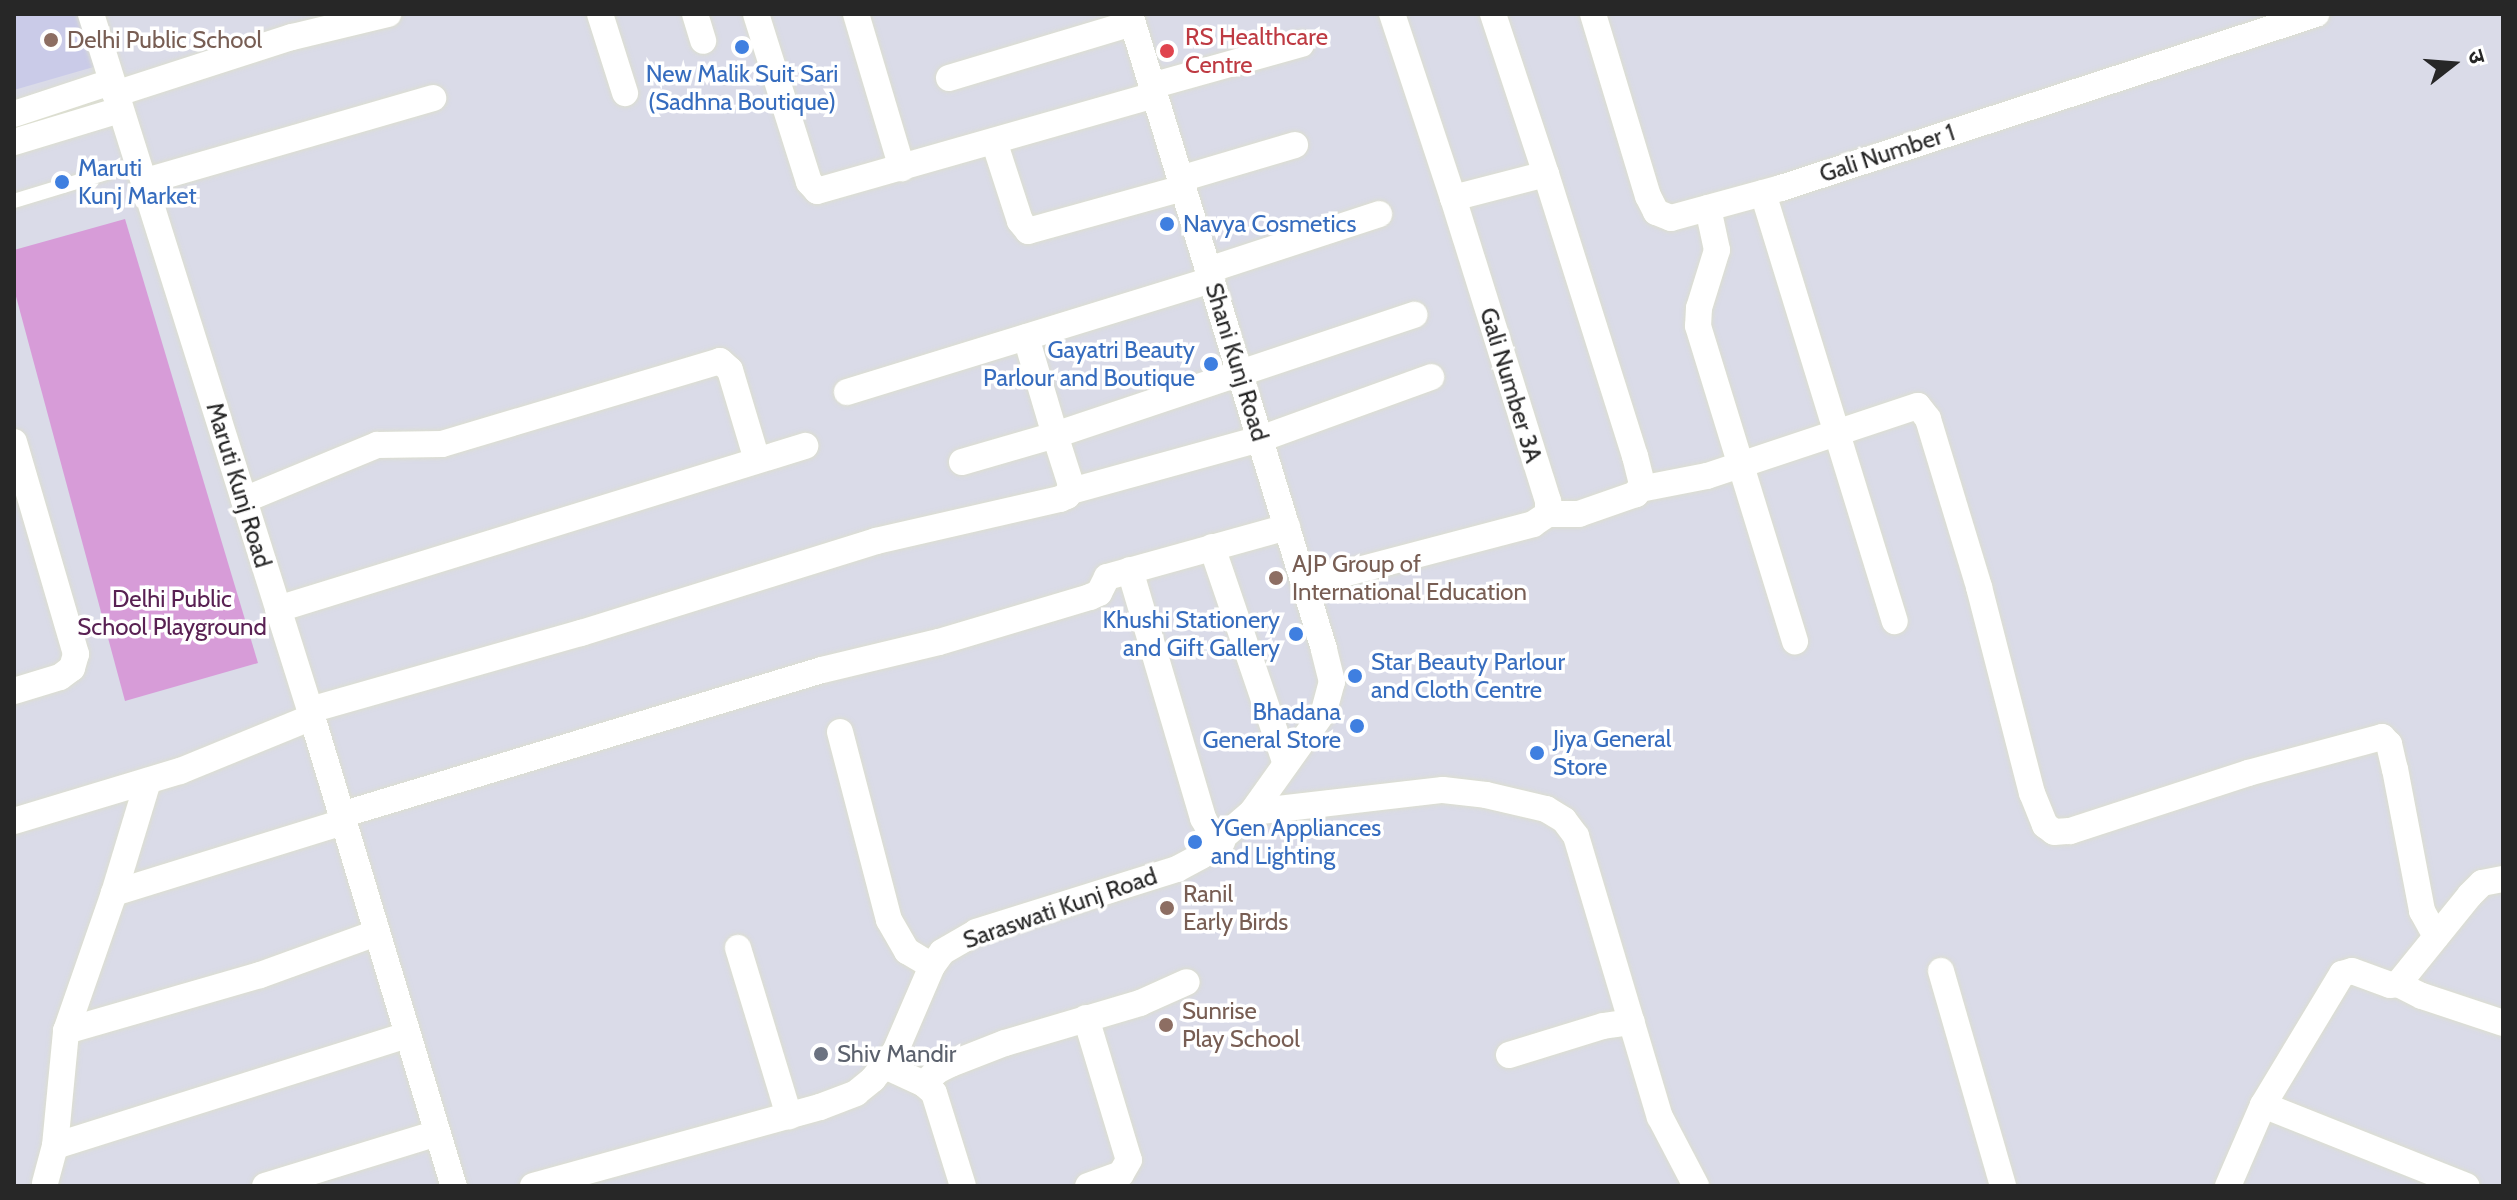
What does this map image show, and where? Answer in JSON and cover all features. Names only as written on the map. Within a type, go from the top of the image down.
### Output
[{"type":"street","name":"Maruti Kunj Road","points":[[91,14],[115,95],[146,181],[454,1186]]},
{"type":"street","points":[[14,142],[115,95],[292,37],[388,14]]},
{"type":"street","points":[[600,14],[625,93]]},
{"type":"street","points":[[695,14],[703,41]]},
{"type":"street","points":[[756,14],[814,190],[994,141],[1301,44]]},
{"type":"street","points":[[856,14],[902,168]]},
{"type":"street","name":"Gali Number 3A","points":[[1392,14],[1548,501],[1548,514]]},
{"type":"street","points":[[1493,14],[1635,456],[1640,489]]},
{"type":"street","name":"Gali Number 1","points":[[1593,14],[1656,212],[1671,218],[1763,193],[2290,18],[2316,14]]},
{"type":"street","points":[[949,78],[1131,19]]},
{"type":"street","name":"Shani Kunj Road","points":[[1131,19],[1305,584],[1332,682],[1324,711]]},
{"type":"street","points":[[14,114],[115,95]]},
{"type":"street","points":[[146,181],[433,98]]},
{"type":"street","points":[[994,141],[1020,221],[1028,231],[1295,145]]},
{"type":"street","points":[[1453,198],[1546,174]]},
{"type":"street","points":[[1763,193],[1895,621]]},
{"type":"street","points":[[1708,208],[1717,250],[1699,308],[1698,326],[1795,641]]},
{"type":"street","points":[[847,392],[1026,337],[1379,214]]},
{"type":"street","points":[[962,462],[1241,375],[1414,315]]},
{"type":"street","points":[[1026,337],[1071,491]]},
{"type":"street","points":[[244,500],[377,445],[442,444],[720,361],[730,370],[757,460]]},
{"type":"street","points":[[14,821],[213,759],[311,714],[852,548],[1052,502],[1071,491],[1260,439],[1431,377]]},
{"type":"street","points":[[1305,584],[1533,524],[1548,514],[1579,514],[1630,497],[1640,489],[1681,482],[1743,464],[1912,406],[1925,413],[1979,587],[2035,803],[2045,825],[2054,832],[2070,831],[2248,773],[2382,737],[2389,744],[2395,769],[2422,911],[2436,936]]},
{"type":"street","points":[[14,442],[76,654],[72,668],[60,677],[14,691]]},
{"type":"street","points":[[278,609],[805,446]]},
{"type":"street","points":[[114,893],[342,818],[822,670],[939,642],[1090,597],[1099,593],[1104,578],[1287,527]]},
{"type":"street","points":[[1212,547],[1286,764]]},
{"type":"street","points":[[1130,570],[1203,818],[1210,831],[1222,841]]},
{"type":"street","name":"Saraswati Kunj Road","points":[[533,1186],[789,1116],[856,1093],[885,1066],[895,1052],[932,966],[942,952],[976,932],[1177,869],[1222,841],[1252,812],[1324,711]]},
{"type":"street","points":[[840,732],[889,920],[907,951],[932,966]]},
{"type":"street","points":[[45,1183],[55,1146],[66,1031],[114,893],[148,781]]},
{"type":"street","points":[[1252,812],[1443,790],[1486,795],[1554,813],[1576,836],[1660,1117],[1696,1186]]},
{"type":"street","points":[[2398,984],[2478,887],[2501,881]]},
{"type":"street","points":[[66,1031],[260,975],[376,933]]},
{"type":"street","points":[[738,948],[789,1116]]},
{"type":"street","points":[[1941,971],[2003,1186]]},
{"type":"street","points":[[2228,1186],[2263,1105],[2342,974],[2352,971],[2390,985],[2398,984],[2412,993],[2503,1023]]},
{"type":"street","points":[[924,1084],[943,1067],[1086,1018],[1140,1003],[1187,982]]},
{"type":"street","points":[[1086,1018],[1129,1160],[1121,1174],[1088,1186]]},
{"type":"street","points":[[1509,1055],[1603,1026],[1632,1022]]},
{"type":"street","points":[[55,1146],[406,1035]]},
{"type":"street","points":[[885,1066],[924,1084],[938,1100],[963,1186]]},
{"type":"street","points":[[2263,1105],[2467,1186]]},
{"type":"street","points":[[265,1186],[437,1133]]},
{"type":"lane","points":[[14,201],[106,173]]},
{"type":"shaded area","name":"Delhi Public School","points":[[14,14],[81,14],[97,66],[14,90]]},
{"type":"green space","name":"Delhi Public School Playground","points":[[125,219],[258,663],[125,701],[14,289],[14,250]]},
{"type":"place","name":"Delhi Public School","points":[[51,40]]},
{"type":"place","name":"New Malik Suit Sari (Sadhna Boutique)","points":[[742,47]]},
{"type":"place","name":"RS Healthcare Centre","points":[[1167,51]]},
{"type":"place","name":"Maruti Kunj Market","points":[[62,182]]},
{"type":"place","name":"Navya Cosmetics","points":[[1167,224]]},
{"type":"place","name":"Gayatri Beauty Parlour and Boutique","points":[[1211,364]]},
{"type":"place","name":"AJP Group of International Education","points":[[1276,578]]},
{"type":"place","name":"Khushi Stationery and Gift Gallery","points":[[1296,634]]},
{"type":"place","name":"Star Beauty Parlour and Cloth Centre","points":[[1355,676]]},
{"type":"place","name":"Bhadana General Store","points":[[1357,726]]},
{"type":"place","name":"Jiya General Store","points":[[1537,753]]},
{"type":"place","name":"YGen Appliances and Lighting","points":[[1195,842]]},
{"type":"place","name":"Ranil Early Birds","points":[[1167,908]]},
{"type":"place","name":"Sunrise Play School","points":[[1166,1025]]},
{"type":"place","name":"Shiv Mandir","points":[[821,1054]]}]
